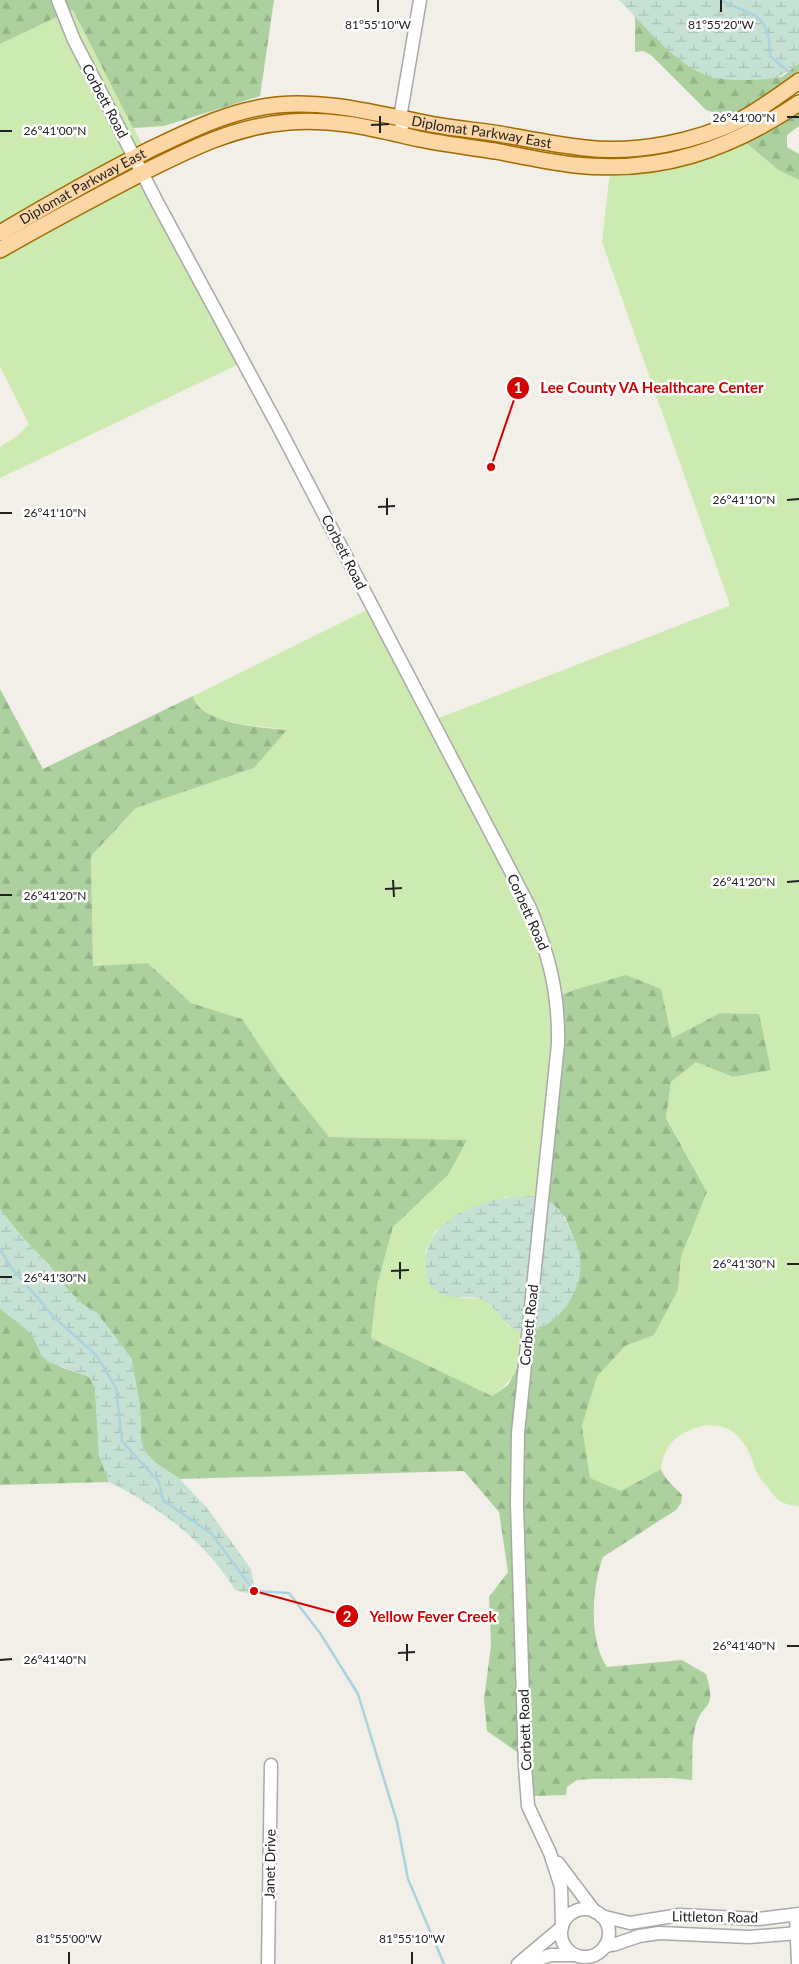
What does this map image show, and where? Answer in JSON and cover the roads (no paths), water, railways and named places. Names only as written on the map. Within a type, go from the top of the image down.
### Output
[{"type":"main road","name":"Diplomat Parkway East","points":[[0,233],[48,204],[134,158],[214,119],[264,106],[321,104],[555,144],[602,149],[635,148],[658,145],[720,128],[756,111],[799,81]]},
{"type":"main road","name":"Diplomat Parkway East","points":[[0,250],[51,221],[202,143],[232,132],[261,126],[290,122],[323,121],[355,124],[558,163],[604,167],[669,161],[707,151],[748,134],[799,103]]},
{"type":"main road","points":[[720,128],[727,144]]},
{"type":"street","name":"Corbett Road","points":[[58,0],[74,40],[142,174],[288,445],[530,908],[550,964],[558,1010],[558,1044],[519,1424],[517,1504],[525,1766],[528,1806],[550,1853],[561,1887],[562,1926]]},
{"type":"street","points":[[405,135],[400,118],[420,0]]},
{"type":"street","points":[[386,131],[400,118]]},
{"type":"street","name":"Janet Drive","points":[[268,1964],[271,1765]]},
{"type":"street","points":[[550,1853],[609,1930],[608,1941],[605,1946]]},
{"type":"street","name":"Littleton Road","points":[[518,1964],[562,1926],[570,1914],[575,1911],[587,1909],[630,1923],[669,1916],[760,1919],[798,1915]]},
{"type":"street","points":[[798,1915],[798,1964]]},
{"type":"street","points":[[562,1926],[562,1942],[565,1948],[574,1955]]},
{"type":"street","name":"Littleton Road","points":[[525,1964],[551,1955],[591,1956],[605,1946],[639,1936],[659,1933],[749,1937],[798,1934]]},
{"type":"waterway","points":[[720,0],[750,13],[763,23],[767,31],[770,56],[789,72]]},
{"type":"waterway","points":[[0,1249],[10,1266],[54,1317],[97,1356],[116,1388],[122,1441],[159,1482],[163,1500],[212,1534],[254,1591],[289,1593],[320,1633],[358,1694],[397,1822],[408,1879],[444,1964]]},
{"type":"place","name":"Lee County VA Healthcare Center","points":[[491,467]]},
{"type":"place","name":"Yellow Fever Creek","points":[[254,1591]]}]
